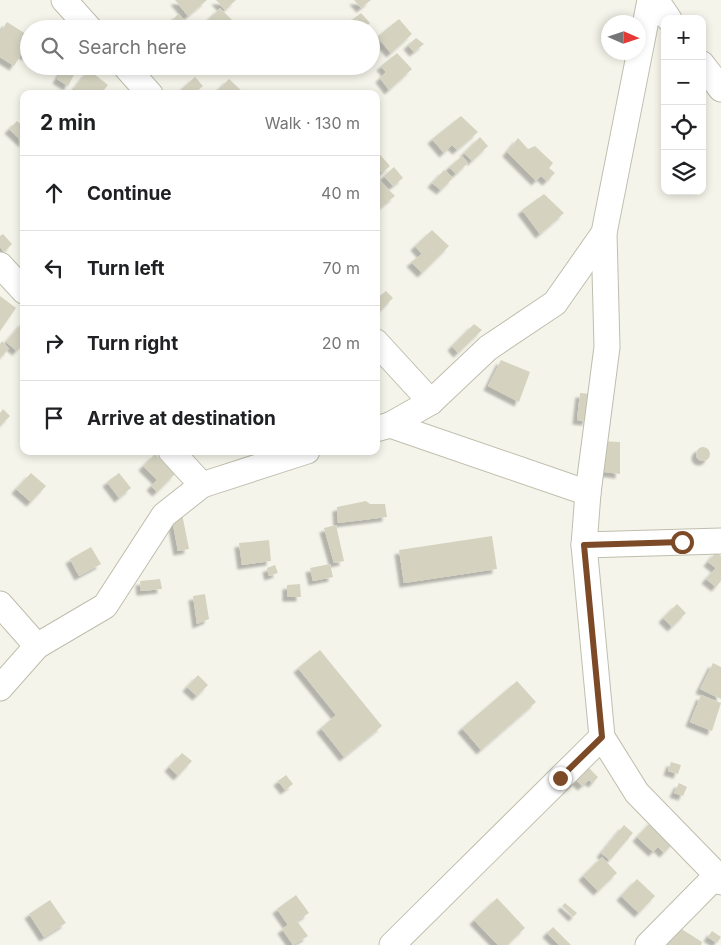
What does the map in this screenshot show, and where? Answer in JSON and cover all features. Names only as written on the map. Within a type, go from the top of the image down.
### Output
[{"type":"street","points":[[64,0],[82,20]]},
{"type":"street","points":[[648,945],[719,878],[637,792],[602,737],[584,545],[588,493],[607,347],[604,233],[650,0]]},
{"type":"street","points":[[656,0],[667,15]]},
{"type":"street","points":[[706,69],[721,89]]},
{"type":"street","points":[[132,75],[146,90]]},
{"type":"street","points":[[383,427],[431,402],[488,348],[555,303],[604,233]]},
{"type":"street","points":[[0,265],[20,287]]},
{"type":"street","points":[[380,346],[431,402]]},
{"type":"street","points":[[383,427],[588,493]]},
{"type":"street","points":[[175,455],[202,485]]},
{"type":"street","points":[[0,688],[37,646],[105,606],[164,515],[202,485],[295,455]]},
{"type":"street","points":[[584,545],[721,541]]},
{"type":"street","points":[[0,604],[37,646]]},
{"type":"street","points":[[392,945],[602,737]]},
{"type":"building","points":[[175,0],[207,0],[188,16]]},
{"type":"building","points":[[216,0],[236,0],[225,10]]},
{"type":"building","points":[[354,0],[371,0],[361,8]]},
{"type":"building","points":[[220,8],[232,20],[208,20]]},
{"type":"building","points":[[361,13],[367,20],[352,20]]},
{"type":"building","points":[[178,14],[183,20],[172,20]]},
{"type":"building","points":[[399,19],[412,34],[391,53],[380,40],[380,35]]},
{"type":"building","points":[[7,22],[20,30],[20,56],[14,66],[0,57],[0,33]]},
{"type":"building","points":[[416,38],[424,44],[414,52],[408,45]]},
{"type":"building","points":[[397,53],[412,69],[389,90],[380,78],[386,72],[381,66]]},
{"type":"building","points":[[59,75],[74,75],[68,86],[57,79]]},
{"type":"building","points":[[85,75],[95,75],[108,85],[104,90],[74,89]]},
{"type":"building","points":[[195,77],[203,86],[198,90],[180,90]]},
{"type":"building","points":[[229,79],[241,90],[218,90]]},
{"type":"building","points":[[461,116],[478,132],[457,150],[452,145],[444,153],[432,139]]},
{"type":"building","points":[[17,121],[20,124],[20,139],[9,129]]},
{"type":"building","points":[[480,137],[488,146],[472,161],[464,153]]},
{"type":"building","points":[[518,138],[528,149],[535,146],[553,163],[549,168],[555,173],[547,181],[541,176],[536,181],[507,152]]},
{"type":"building","points":[[380,155],[390,166],[382,173],[380,171]]},
{"type":"building","points":[[462,156],[468,163],[456,174],[449,167]]},
{"type":"building","points":[[394,167],[403,178],[393,186],[384,176]]},
{"type":"building","points":[[444,170],[453,178],[441,190],[432,183]]},
{"type":"building","points":[[380,181],[395,196],[380,207]]},
{"type":"building","points":[[544,194],[564,213],[540,234],[522,210]]},
{"type":"building","points":[[432,230],[449,246],[422,273],[411,262],[422,254],[415,246]]},
{"type":"building","points":[[3,234],[12,244],[4,252],[0,247],[0,236]]},
{"type":"building","points":[[386,291],[393,298],[380,311],[380,296]]},
{"type":"building","points":[[0,296],[16,308],[0,331]]},
{"type":"building","points":[[474,324],[482,330],[458,353],[452,346]]},
{"type":"building","points":[[20,326],[20,348],[17,351],[6,342]]},
{"type":"building","points":[[2,341],[9,349],[0,358],[0,344]]},
{"type":"building","points":[[501,360],[530,372],[519,402],[488,386]]},
{"type":"building","points":[[580,393],[591,394],[587,421],[577,420]]},
{"type":"building","points":[[3,409],[10,416],[0,426],[0,413]]},
{"type":"building","points":[[600,441],[620,442],[620,474],[597,471]]},
{"type":"building","points":[[700,447],[706,447],[710,454],[706,461],[700,461],[696,457],[696,451]]},
{"type":"building","points":[[156,455],[175,474],[157,492],[151,486],[157,480],[143,466]]},
{"type":"building","points":[[31,473],[46,486],[31,502],[16,489]]},
{"type":"building","points":[[119,473],[131,488],[119,498],[107,482]]},
{"type":"building","points":[[366,501],[370,504],[385,504],[387,517],[338,523],[337,507]]},
{"type":"building","points":[[182,514],[189,549],[178,551],[172,519]]},
{"type":"building","points":[[336,525],[344,561],[334,563],[324,528]]},
{"type":"building","points":[[492,536],[497,569],[404,583],[399,550]]},
{"type":"building","points":[[269,540],[271,561],[242,565],[239,543]]},
{"type":"building","points":[[91,547],[101,564],[79,576],[70,559]]},
{"type":"building","points":[[716,552],[721,556],[721,581],[716,587],[706,579],[716,568],[708,562]]},
{"type":"building","points":[[330,564],[333,577],[313,581],[310,568]]},
{"type":"building","points":[[275,565],[278,573],[269,576],[267,568]]},
{"type":"building","points":[[160,579],[162,589],[141,591],[140,581]]},
{"type":"building","points":[[300,584],[301,597],[287,597],[287,585]]},
{"type":"building","points":[[205,594],[209,619],[197,624],[193,596]]},
{"type":"building","points":[[677,604],[686,613],[672,627],[663,618]]},
{"type":"building","points":[[320,650],[382,726],[344,757],[321,728],[336,715],[298,668]]},
{"type":"building","points":[[713,663],[721,667],[721,699],[700,689]]},
{"type":"building","points":[[198,675],[208,685],[197,696],[187,687]]},
{"type":"building","points":[[517,681],[536,702],[481,750],[462,728]]},
{"type":"building","points":[[701,695],[721,703],[712,731],[690,722]]},
{"type":"building","points":[[182,753],[192,761],[178,776],[169,767]]},
{"type":"building","points":[[671,762],[681,765],[678,774],[668,771]]},
{"type":"building","points":[[589,768],[598,777],[593,783],[589,780],[582,786],[576,780]]},
{"type":"building","points":[[286,775],[293,784],[285,790],[278,781]]},
{"type":"building","points":[[679,783],[687,787],[683,796],[674,793]]},
{"type":"building","points":[[653,820],[675,841],[664,853],[658,847],[653,852],[637,837]]},
{"type":"building","points":[[624,825],[633,833],[610,860],[601,853]]},
{"type":"building","points":[[602,857],[617,873],[598,891],[583,876]]},
{"type":"building","points":[[637,879],[655,896],[639,913],[621,896]]},
{"type":"building","points":[[296,895],[309,913],[297,921],[308,936],[293,945],[282,929],[288,925],[277,909]]},
{"type":"building","points":[[497,898],[525,928],[507,945],[498,945],[474,920]]},
{"type":"building","points":[[50,900],[66,923],[44,937],[29,914]]},
{"type":"building","points":[[565,903],[577,913],[573,917],[562,906]]},
{"type":"building","points":[[553,927],[571,945],[559,945],[547,933]]},
{"type":"building","points":[[680,928],[702,942],[701,945],[669,945]]},
{"type":"building","points":[[712,931],[721,937],[717,943],[708,937]]},
{"type":"route","points":[[560,778],[602,737],[584,545],[682,542]]}]
